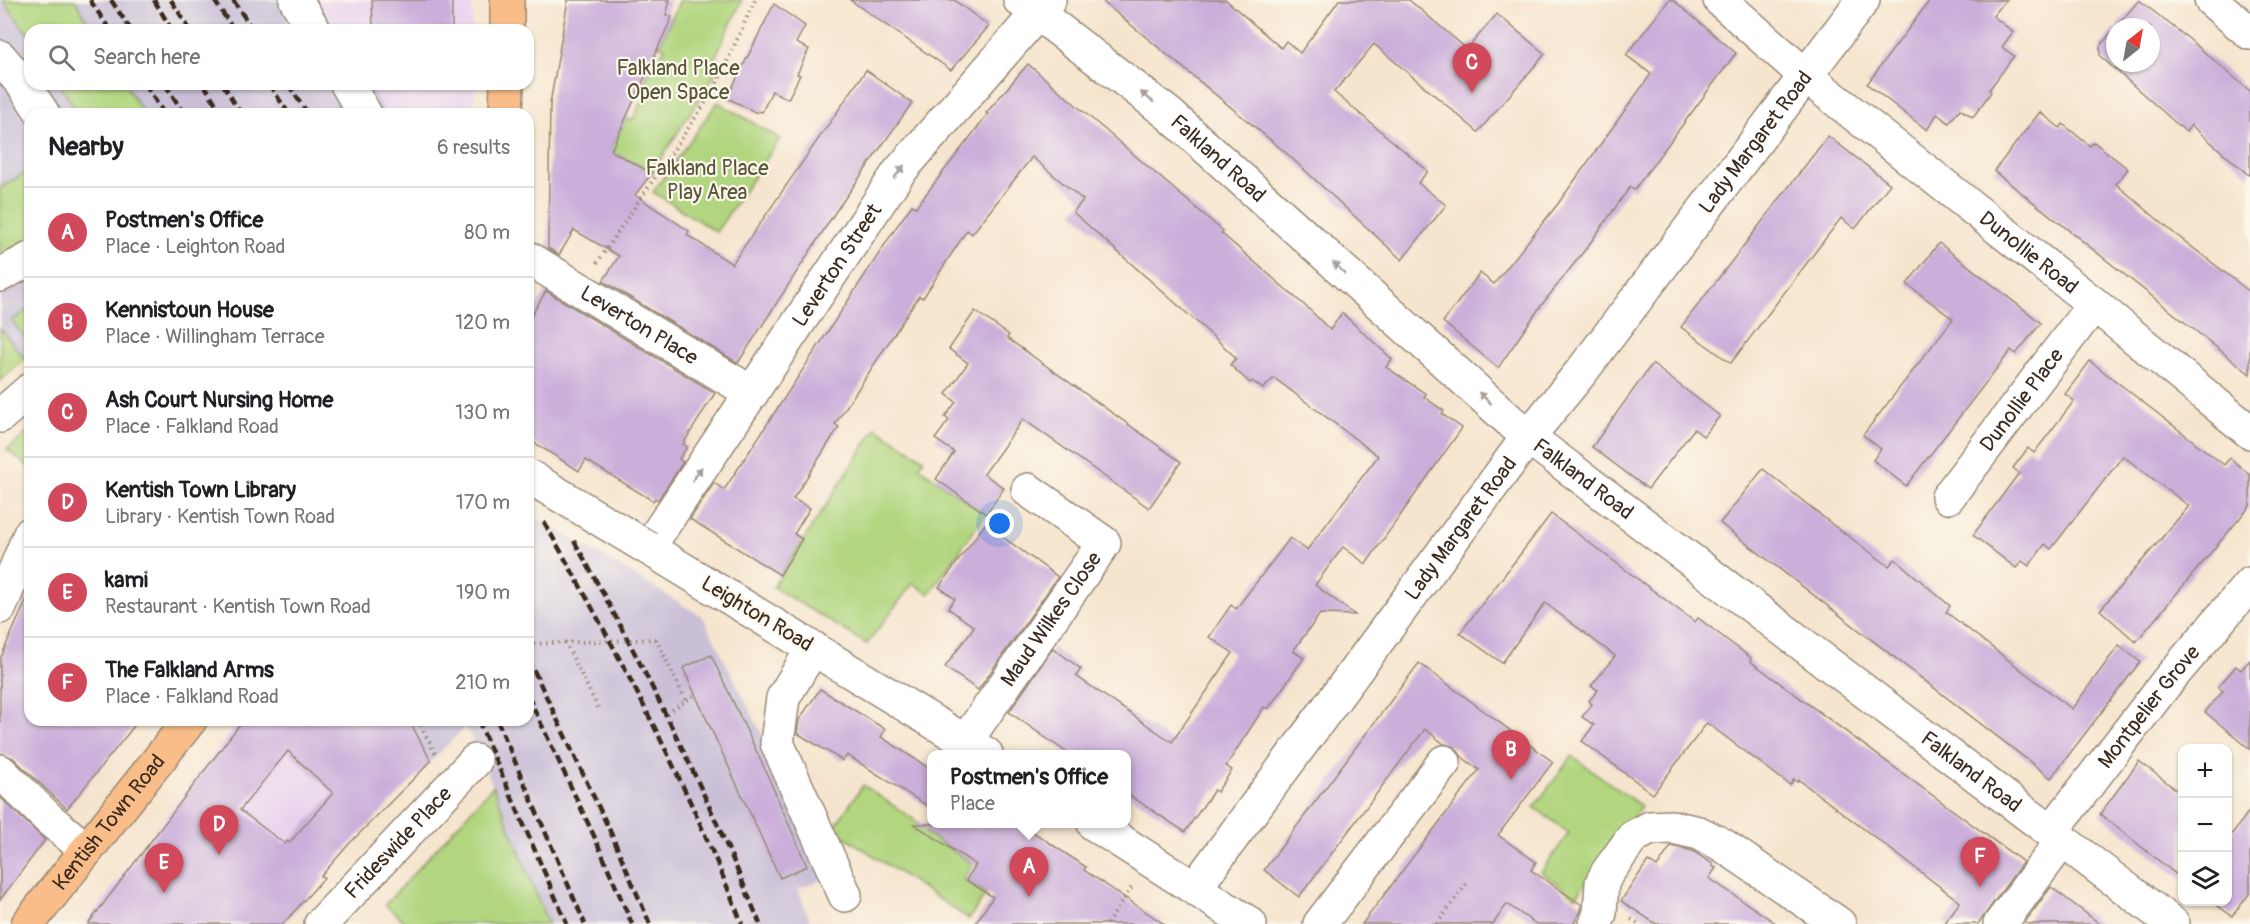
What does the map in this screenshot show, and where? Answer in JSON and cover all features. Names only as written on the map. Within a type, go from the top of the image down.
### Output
[{"type":"main road","points":[[507,0],[507,24]]},
{"type":"main road","points":[[506,108],[507,90]]},
{"type":"main road","name":"Kentish Town Road","points":[[28,924],[185,726]]},
{"type":"street","points":[[296,0],[310,24]]},
{"type":"street","name":"Dunollie Road","points":[[1720,0],[1807,77],[2094,304],[2250,432]]},
{"type":"street","name":"Lady Margaret Road","points":[[1195,888],[1528,437],[1549,414],[1807,77],[1863,0]]},
{"type":"street","points":[[2211,0],[2250,33]]},
{"type":"street","name":"Leverton Street","points":[[648,548],[898,172],[1036,4]]},
{"type":"street","name":"Falkland Road","points":[[1036,4],[1169,114],[1528,437],[2173,924]]},
{"type":"street","points":[[0,57],[24,86]]},
{"type":"street","points":[[27,90],[39,108]]},
{"type":"street","points":[[350,90],[361,108]]},
{"type":"street","points":[[0,275],[24,262]]},
{"type":"street","name":"Leverton Place","points":[[534,262],[752,393]]},
{"type":"street","name":"Dunollie Place","points":[[1948,497],[2094,304]]},
{"type":"street","points":[[0,416],[24,395]]},
{"type":"street","name":"Leighton Road","points":[[534,480],[975,748]]},
{"type":"street","name":"Maud Wilkes Close","points":[[975,748],[1104,543],[1028,489]]},
{"type":"street","points":[[0,607],[24,549]]},
{"type":"street","name":"Montpelier Grove","points":[[2000,924],[2056,836],[2166,683],[2250,584]]},
{"type":"street","points":[[813,648],[783,698],[777,743],[845,895]]},
{"type":"street","name":"Frideswide Place","points":[[321,924],[476,760]]},
{"type":"street","points":[[1320,924],[1444,762]]},
{"type":"street","points":[[0,771],[50,820],[87,850]]},
{"type":"street","points":[[1596,924],[1600,913],[1602,883],[1633,837],[1650,828],[1672,827],[1699,833],[1720,844],[1839,924]]},
{"type":"street","points":[[1101,828],[1250,924]]},
{"type":"path","points":[[581,290],[714,90],[755,0]]},
{"type":"path","points":[[534,644],[656,639],[686,701]]},
{"type":"path","points":[[565,642],[599,710]]},
{"type":"path","points":[[672,710],[695,695]]},
{"type":"path","points":[[1107,924],[1150,859]]},
{"type":"path","points":[[1437,924],[1467,883]]},
{"type":"shaded area","points":[[0,0],[316,0],[331,24],[24,24],[24,90],[372,90],[383,108],[24,108],[24,359],[0,381]]},
{"type":"shaded area","points":[[316,0],[472,0],[473,24],[331,24]]},
{"type":"shaded area","points":[[372,90],[475,90],[475,108],[383,108]]},
{"type":"shaded area","points":[[534,516],[703,617],[773,756],[825,879],[798,889],[811,924],[548,924],[493,786],[466,726],[534,726]]},
{"type":"shaded area","points":[[234,726],[313,726],[368,826],[280,924],[84,924]]},
{"type":"shaded area","points":[[260,726],[466,726],[368,826],[289,749]]},
{"type":"green space","points":[[3,0],[75,0],[89,24],[24,24],[24,29]]},
{"type":"green space","name":"Falkland Place Open Space","points":[[680,0],[742,0],[711,66],[718,69],[652,173],[611,151],[626,118],[632,120],[648,91],[641,86],[665,48],[660,45]]},
{"type":"green space","points":[[64,90],[129,90],[140,108],[74,108]]},
{"type":"green space","name":"Falkland Place Play Area","points":[[718,102],[780,139],[716,232],[653,192]]},
{"type":"green space","points":[[24,174],[24,243],[0,257],[0,188]]},
{"type":"green space","points":[[24,312],[24,336],[12,321]]},
{"type":"green space","points":[[0,328],[24,360],[0,381]]},
{"type":"green space","points":[[876,428],[924,459],[919,467],[978,509],[989,509],[929,594],[913,583],[867,644],[773,587]]},
{"type":"green space","points":[[24,436],[24,463],[7,450]]},
{"type":"green space","points":[[1572,756],[1641,806],[1576,897],[1541,872],[1569,833],[1534,807]]},
{"type":"green space","points":[[863,785],[928,829],[926,833],[973,864],[963,879],[986,894],[969,919],[833,829]]},
{"type":"green space","points":[[493,786],[548,924],[408,924],[385,905]]},
{"type":"building","points":[[372,0],[452,0],[452,24],[373,24]]},
{"type":"building","points":[[568,0],[670,0],[666,15],[672,17],[611,151],[652,173],[635,195],[689,231],[687,235],[732,264],[866,70],[912,103],[836,211],[738,363],[603,281],[619,256],[574,230],[559,255],[548,248],[550,104]]},
{"type":"building","points":[[850,0],[954,0],[989,26],[951,70]]},
{"type":"building","points":[[1101,0],[1226,0],[1281,48],[1286,41],[1300,53],[1339,0],[1409,0],[1467,49],[1497,14],[1545,54],[1478,132],[1374,44],[1334,92],[1428,171],[1418,183],[1446,205],[1402,260],[1285,152]]},
{"type":"building","points":[[1669,0],[1673,0],[1736,53],[1634,190],[1630,187],[1588,246],[1540,307],[1498,368],[1443,322],[1480,273],[1494,284],[1557,205],[1651,74],[1626,55]]},
{"type":"building","points":[[1930,0],[2006,0],[1993,16],[2013,32],[2002,47],[2014,56],[1973,117],[1960,109],[1949,123],[1937,114],[1927,130],[1867,84]]},
{"type":"building","points":[[2139,0],[2250,91],[2250,176],[2191,125],[2186,132],[2118,72],[2160,72],[2160,18],[2124,18]]},
{"type":"building","points":[[774,4],[805,26],[796,43],[809,49],[788,99],[772,91],[762,112],[757,113],[727,98]]},
{"type":"building","points":[[2106,39],[2106,61],[2100,56],[2100,46]]},
{"type":"building","points":[[1028,64],[1223,231],[1221,233],[1330,330],[1342,313],[1392,359],[1386,367],[1426,394],[1424,397],[1444,411],[1442,414],[1462,428],[1366,564],[1343,547],[1315,585],[1355,615],[1320,614],[1293,651],[1304,658],[1268,709],[1264,707],[1226,766],[1232,770],[1217,792],[1214,790],[1185,832],[1131,796],[1131,750],[1063,750],[1009,712],[1053,648],[1081,669],[1076,676],[1172,742],[1233,653],[1209,637],[1231,605],[1236,609],[1290,538],[1307,550],[1378,456],[1274,378],[1263,389],[1252,381],[1250,383],[1230,365],[1236,358],[1073,212],[1083,200],[1032,157],[972,234],[967,230],[923,298],[919,296],[835,424],[839,427],[793,499],[810,508],[794,534],[802,539],[780,575],[690,519],[714,483],[724,490],[897,226],[912,205],[916,207],[988,114],[986,113]]},
{"type":"building","points":[[2040,112],[2060,128],[2063,124],[2090,146],[2094,142],[2128,169],[2116,184],[2170,230],[2250,292],[2250,374],[1994,171]]},
{"type":"building","points":[[1828,136],[1890,184],[1855,229],[1841,218],[1731,363],[1681,327]]},
{"type":"building","points":[[1939,243],[2041,323],[2016,354],[2011,350],[1906,486],[1873,460],[1881,449],[1863,435],[1953,319],[1907,284]]},
{"type":"building","points":[[546,291],[715,393],[683,444],[687,447],[679,459],[683,462],[658,500],[655,498],[653,501],[586,460],[579,471],[534,443],[534,311]]},
{"type":"building","points":[[975,311],[1009,335],[1007,338],[1181,462],[1149,508],[1023,419],[984,474],[1004,488],[986,514],[936,479],[954,452],[935,439],[949,420],[945,417],[956,402],[946,394],[968,363],[949,349]]},
{"type":"building","points":[[2090,361],[2224,465],[2230,458],[2250,475],[2250,506],[2136,642],[2100,610],[2189,506],[2123,456],[2051,549],[2045,544],[2029,566],[2022,561],[2016,568],[1973,535],[2019,473],[2013,468],[2028,448],[2034,453],[2074,401],[2065,394]]},
{"type":"building","points":[[1652,364],[1720,416],[1703,436],[1694,429],[1648,489],[1592,447]]},
{"type":"building","points":[[1763,469],[1889,566],[1895,559],[1950,606],[1946,612],[2072,709],[2119,645],[2140,662],[2051,778],[1720,523]]},
{"type":"building","points":[[1551,514],[1695,622],[1698,618],[1751,658],[1750,661],[2023,862],[1978,924],[1944,924],[1960,902],[1799,780],[1797,782],[1794,779],[1790,785],[1707,723],[1653,794],[1582,741],[1594,725],[1582,717],[1592,704],[1589,701],[1598,690],[1591,686],[1615,656],[1545,603],[1502,663],[1460,633]]},
{"type":"building","points":[[985,524],[1058,577],[978,690],[945,667],[974,627],[948,608],[955,599],[939,587]]},
{"type":"building","points":[[24,605],[24,726],[134,726],[67,809],[13,758],[0,753],[0,659]]},
{"type":"building","points":[[711,655],[807,866],[780,878],[683,668]]},
{"type":"building","points":[[2250,660],[2250,749],[2205,712],[2223,691],[2218,687],[2236,666],[2241,670]]},
{"type":"building","points":[[1419,663],[1553,762],[1498,835],[1536,862],[1531,870],[1582,905],[1573,924],[1536,924],[1507,904],[1493,924],[1362,924],[1479,770],[1462,757],[1455,747],[1444,744],[1425,729],[1299,897],[1264,870]]},
{"type":"building","points":[[820,689],[885,729],[881,737],[927,767],[927,806],[847,755],[843,761],[797,733],[799,720]]},
{"type":"building","points":[[238,726],[412,726],[431,761],[349,844],[321,876],[324,878],[283,924],[88,924]],"holes":[[[288,751],[333,793],[289,843],[287,841],[285,844],[240,810]]]},
{"type":"building","points":[[2139,761],[2178,791],[2178,876],[2100,814]]},
{"type":"building","points":[[0,797],[45,840],[0,900]]},
{"type":"building","points":[[2250,810],[2250,893],[2232,916],[2218,906],[2232,906],[2232,834]]},
{"type":"building","points":[[914,824],[927,824],[927,828],[1027,828],[1086,867],[1084,870],[1164,924],[975,924],[993,897],[966,880],[976,865]]},
{"type":"building","points":[[1671,846],[1693,851],[1713,864],[1712,866],[1716,868],[1709,878],[1777,924],[1656,924],[1621,901],[1648,861],[1657,867]]},
{"type":"building","points":[[2051,887],[2100,924],[2028,924],[2025,922]]},
{"type":"railway","points":[[90,0],[106,24]]},
{"type":"railway","points":[[111,0],[127,24]]},
{"type":"railway","points":[[154,0],[168,24]]},
{"type":"railway","points":[[171,0],[186,24]]},
{"type":"railway","points":[[214,0],[230,24]]},
{"type":"railway","points":[[233,0],[249,24]]},
{"type":"railway","points":[[149,90],[160,108]]},
{"type":"railway","points":[[169,90],[180,108]]},
{"type":"railway","points":[[208,90],[218,108]]},
{"type":"railway","points":[[227,90],[237,108]]},
{"type":"railway","points":[[273,90],[285,108]]},
{"type":"railway","points":[[292,90],[304,108]]},
{"type":"railway","points":[[544,522],[599,620],[650,719],[699,821],[742,924]]},
{"type":"railway","points":[[574,541],[673,730],[760,924]]},
{"type":"railway","points":[[534,671],[610,831],[650,924]]},
{"type":"railway","points":[[534,709],[595,838],[632,924]]},
{"type":"railway","points":[[481,726],[567,924]]},
{"type":"railway","points":[[500,726],[585,924]]},
{"type":"place","name":"Ash Court Nursing Home","points":[[1472,93]]},
{"type":"place","name":"Kennistoun House","points":[[1511,780]]},
{"type":"place","name":"Kentish Town Library","points":[[219,855]]},
{"type":"place","name":"The Falkland Arms","points":[[1980,887]]},
{"type":"place","name":"kami","points":[[164,893]]},
{"type":"place","name":"Postmen's Office","points":[[1029,897]]}]
